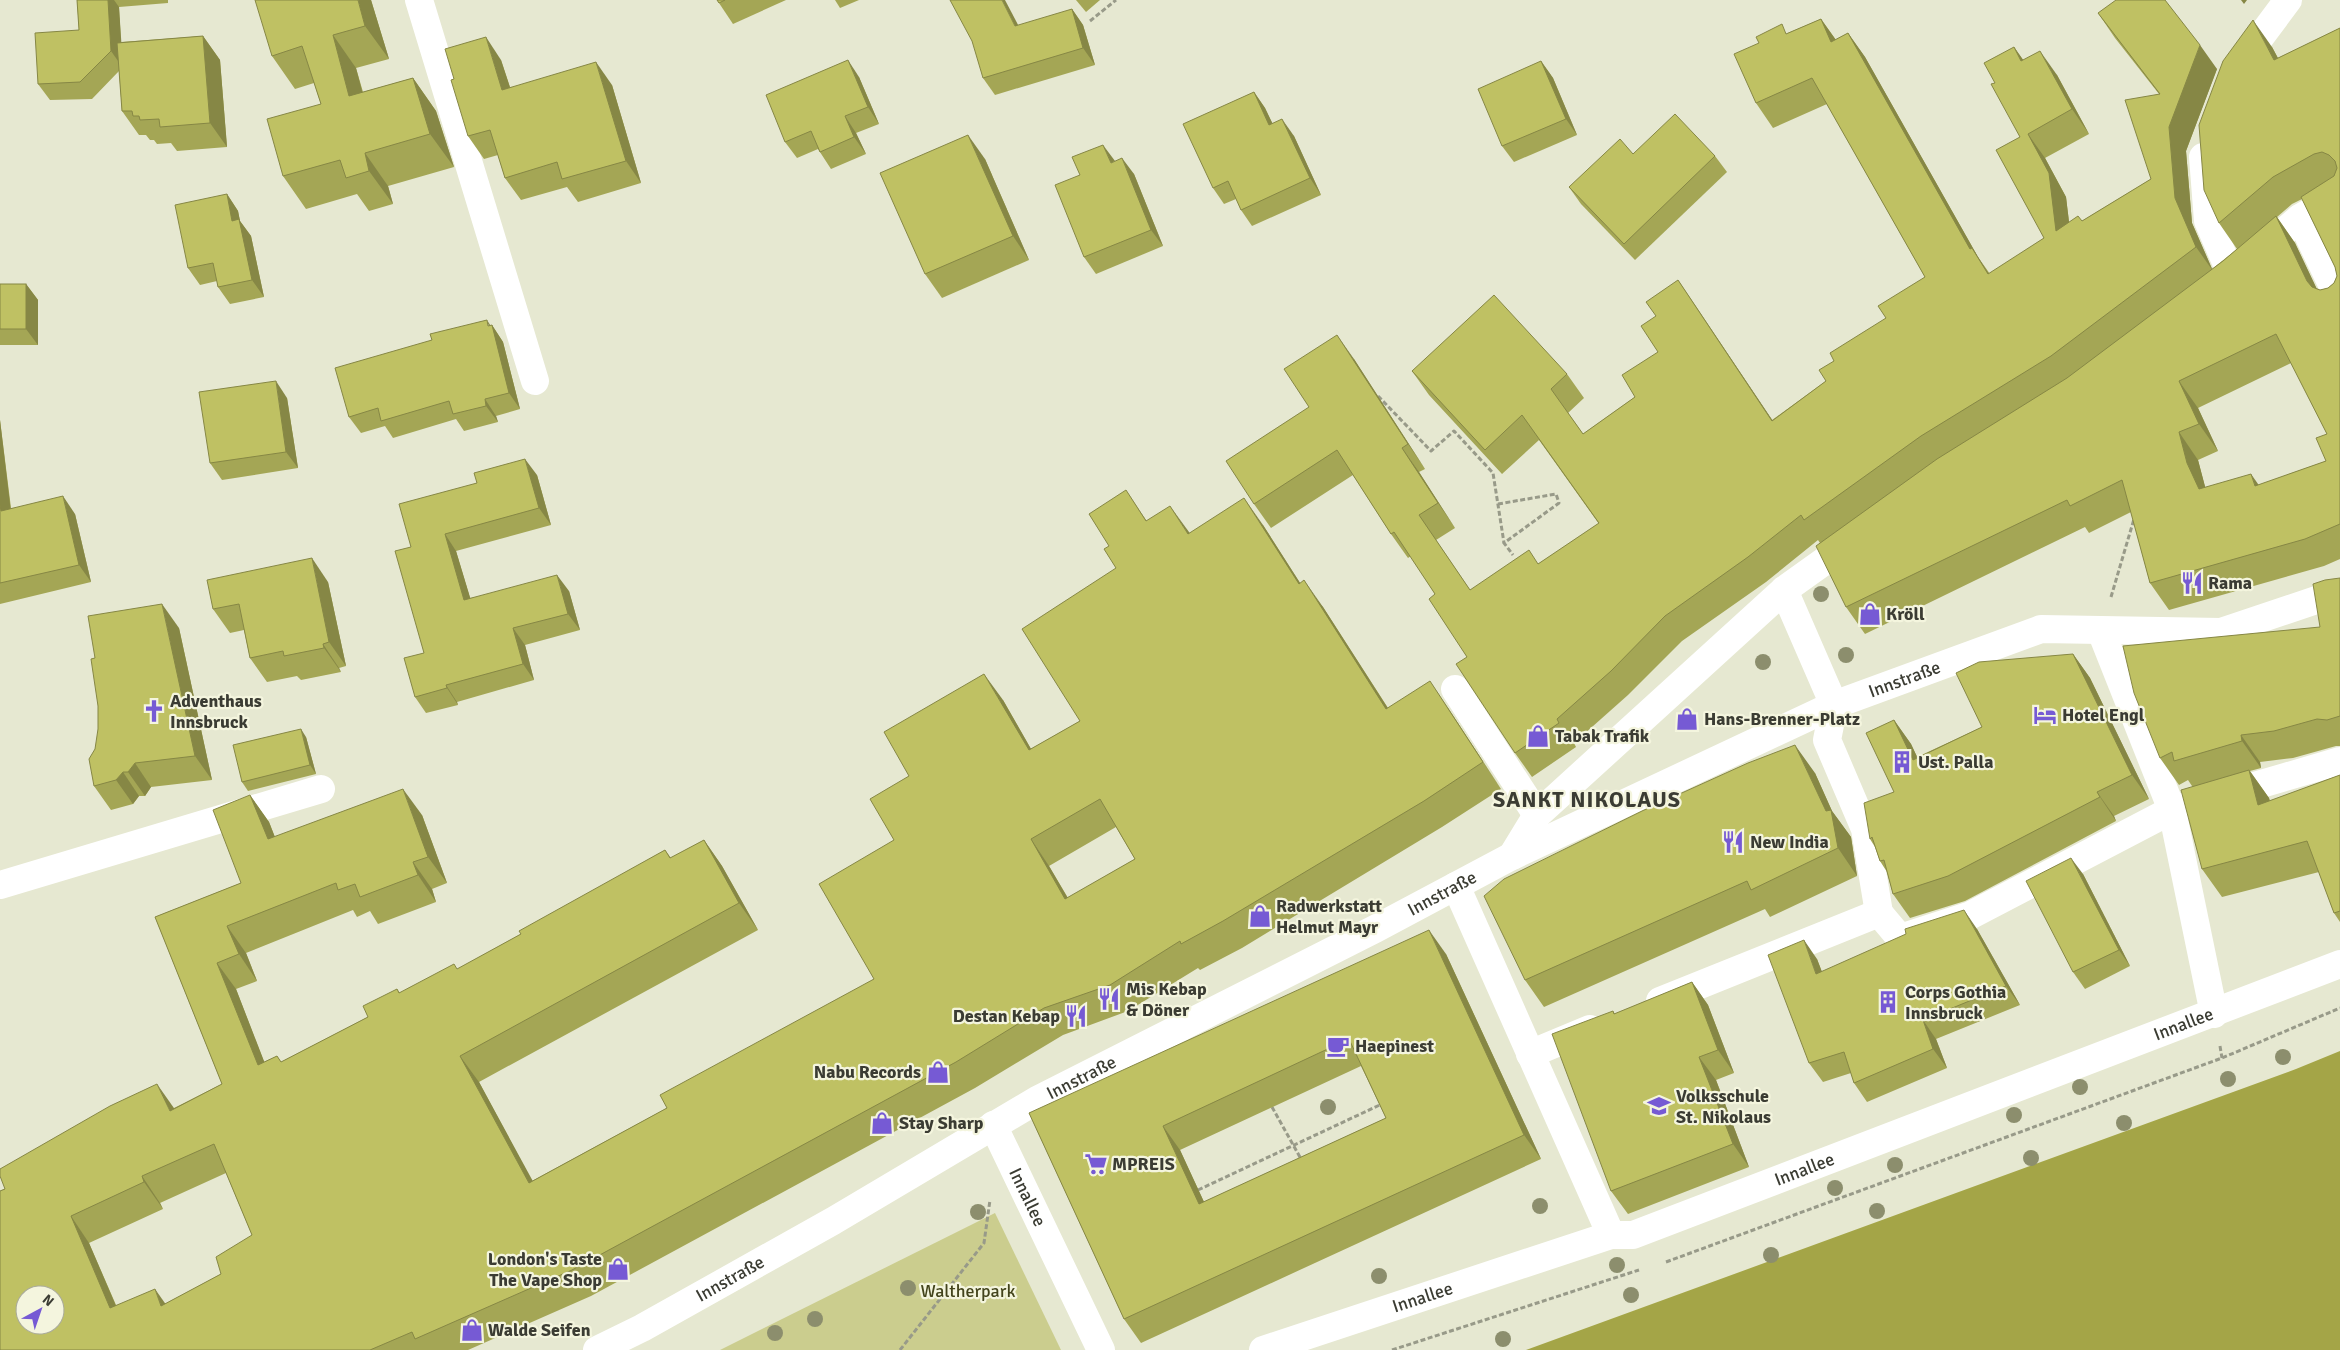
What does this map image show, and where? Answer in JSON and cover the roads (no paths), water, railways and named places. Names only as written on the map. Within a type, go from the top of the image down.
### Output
[{"type":"street","points":[[419,0],[535,381]]},
{"type":"street","points":[[2228,80],[2288,0]]},
{"type":"street","points":[[2208,132],[2202,150],[2208,221],[2232,276]]},
{"type":"street","points":[[2208,293],[2232,276],[2300,218],[2340,195]]},
{"type":"street","points":[[2300,218],[2340,301]]},
{"type":"street","points":[[1512,856],[1537,816],[1784,590],[1877,523]]},
{"type":"street","points":[[1784,590],[1834,705],[1827,740],[1865,829],[1879,912],[1900,938],[1971,915],[2172,810],[2340,761]]},
{"type":"street","name":"Innstraße","points":[[597,1350],[642,1328],[833,1221],[1033,1103],[1512,856],[1834,705],[2041,629],[2221,632],[2340,592]]},
{"type":"street","points":[[2101,631],[2172,810],[2214,1014]]},
{"type":"street","points":[[1455,689],[1537,816]]},
{"type":"street","points":[[0,885],[321,789]]},
{"type":"street","points":[[1456,886],[1611,1235]]},
{"type":"street","points":[[1640,1010],[1879,912]]},
{"type":"street","name":"Innallee","points":[[1263,1350],[1611,1235],[1633,1235],[2214,1014],[2340,964]]},
{"type":"street","points":[[1530,1054],[1612,1020]]},
{"type":"street","name":"Innallee","points":[[994,1126],[1101,1350]]},
{"type":"place","name":"Rama","points":[[2192,583]]},
{"type":"place","name":"Kröll","points":[[1870,614]]},
{"type":"place","name":"Adventhaus Innsbruck","points":[[154,711]]},
{"type":"place","name":"Hotel Engl","points":[[2045,715]]},
{"type":"place","name":"Hans-Brenner-Platz","points":[[1687,719]]},
{"type":"place","name":"Tabak Trafik","points":[[1538,736]]},
{"type":"place","name":"Ust. Palla","points":[[1902,762]]},
{"type":"place","name":"New India","points":[[1733,842]]},
{"type":"place","name":"Radwerkstatt Helmut Mayr","points":[[1260,916]]},
{"type":"place","name":"Mis Kebap & Döner","points":[[1109,999]]},
{"type":"place","name":"Corps Gothia Innsbruck","points":[[1888,1002]]},
{"type":"place","name":"Destan Kebap","points":[[1076,1016]]},
{"type":"place","name":"Haepinest","points":[[1338,1046]]},
{"type":"place","name":"Nabu Records","points":[[938,1072]]},
{"type":"place","name":"Volksschule St. Nikolaus","points":[[1659,1106]]},
{"type":"place","name":"Stay Sharp","points":[[882,1123]]},
{"type":"place","name":"MPREIS","points":[[1096,1164]]},
{"type":"place","name":"London's Taste The Vape Shop","points":[[618,1269]]},
{"type":"place","name":"Walde Seifen","points":[[472,1330]]},
{"type":"district","name":"SANKT NIKOLAUS","points":[[1587,799]]},
{"type":"park label","name":"Waltherpark","points":[[968,1291]]}]
